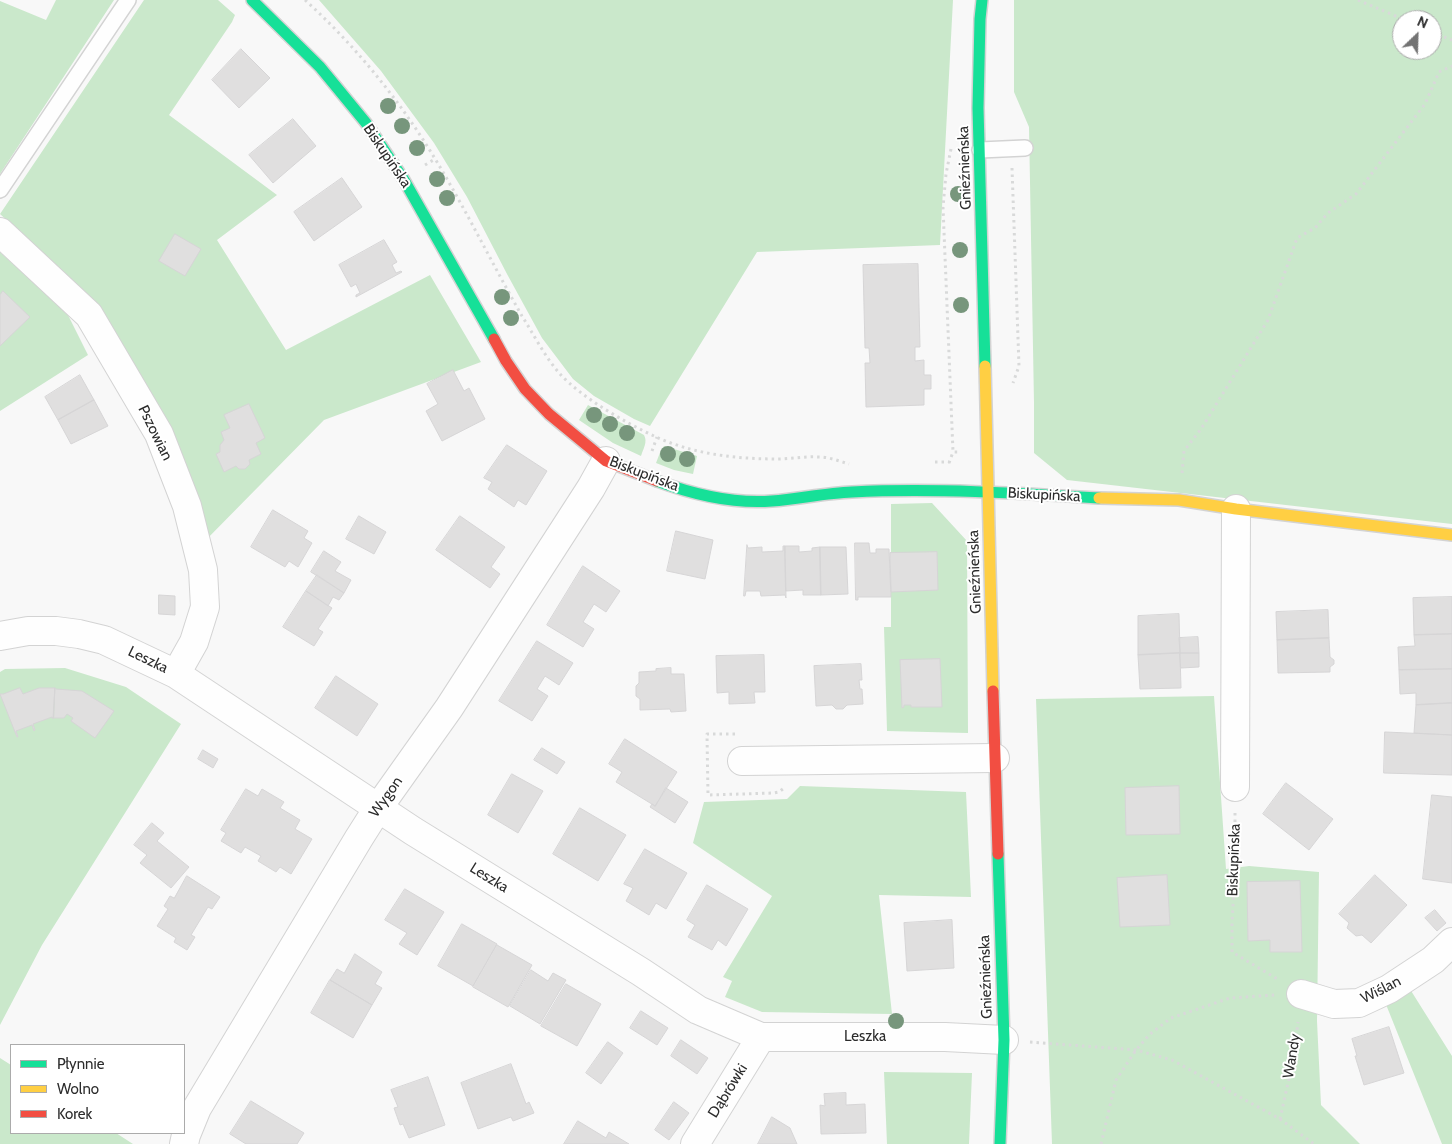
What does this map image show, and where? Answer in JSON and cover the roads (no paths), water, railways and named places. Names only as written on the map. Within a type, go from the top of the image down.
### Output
[{"type":"street","name":"Biskupińska","points":[[252,0],[320,66],[366,123],[404,180],[506,361],[526,389],[549,414],[606,461],[670,486],[722,499],[770,501],[851,492],[946,491],[1179,500],[1236,509],[1452,534]]},
{"type":"street","name":"Gnieźnieńska","points":[[982,0],[978,108],[1004,1040],[1000,1144]]},
{"type":"street","name":"Pszowian","points":[[0,232],[89,315],[159,434],[187,506],[203,570],[205,607],[194,642],[176,674]]},
{"type":"street","name":"Wygon","points":[[184,1144],[197,1108],[378,808],[449,708],[591,488],[606,461]]},
{"type":"street","points":[[1235,787],[1236,509]]},
{"type":"street","name":"Leszka","points":[[0,636],[28,631],[56,631],[79,634],[104,640],[176,674],[413,831],[641,972],[698,1010],[761,1038],[945,1037],[1004,1040]]},
{"type":"street","points":[[742,761],[995,758]]},
{"type":"street","name":"Wiślan","points":[[1301,994],[1334,1004],[1359,1003],[1388,988],[1433,960],[1452,942]]},
{"type":"street","name":"Dąbrówki","points":[[695,1144],[761,1038]]},
{"type":"lane","points":[[0,190],[128,0]]},
{"type":"lane","points":[[980,150],[1018,149]]}]
